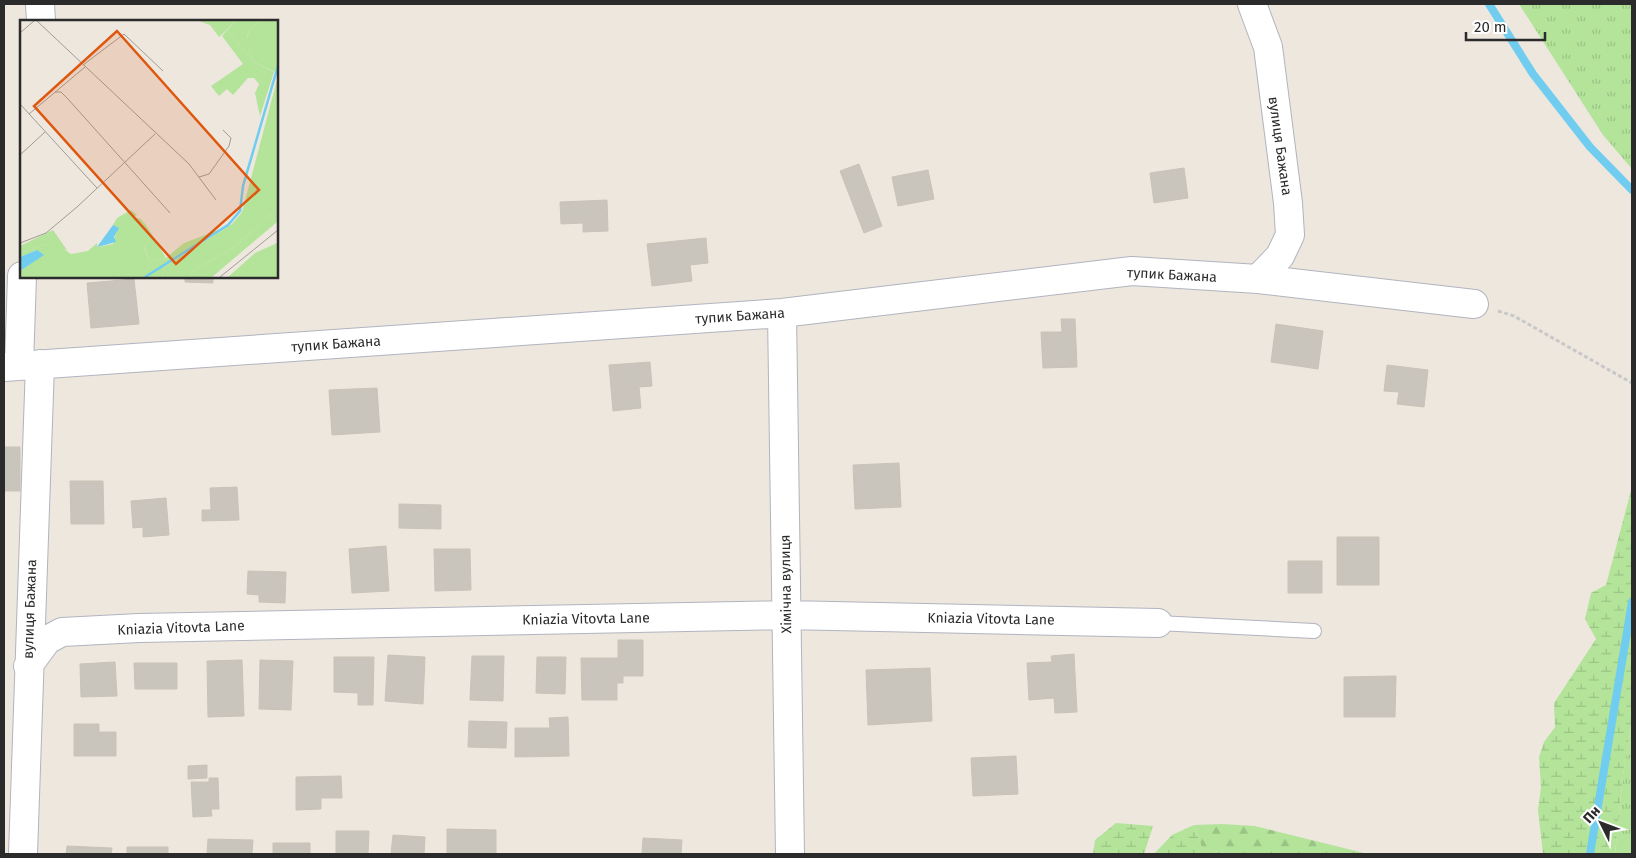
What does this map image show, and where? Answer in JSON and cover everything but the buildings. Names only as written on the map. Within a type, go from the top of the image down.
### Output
[{"type":"street","points":[[40,4],[41,20]]},
{"type":"street","name":"вулиця Бажана","points":[[1252,4],[1268,47],[1288,203],[1290,235],[1280,256],[1258,279]]},
{"type":"street","name":"тупик Бажана","points":[[21,365],[782,313],[1132,271],[1258,279],[1474,304]]},
{"type":"street","name":"вулиця Бажана","points":[[22,278],[21,365],[28,666],[23,854]]},
{"type":"street","name":"Хімічна вулиця","points":[[782,313],[790,854]]},
{"type":"street","name":"Kniazia Vitovta Lane","points":[[28,666],[47,640],[62,632],[158,628],[786,615],[1158,623]]},
{"type":"lane","points":[[1158,623],[1314,630]]},
{"type":"path","points":[[1474,304],[1514,316],[1632,383]]},
{"type":"green space","points":[[1519,4],[1632,4],[1632,169],[1603,135]]},
{"type":"green space","points":[[1632,487],[1632,721],[1623,775],[1615,854],[1543,854],[1538,810],[1541,787],[1539,757],[1544,742],[1555,727],[1554,703],[1596,639],[1585,619],[1591,593],[1606,585]]},
{"type":"green space","points":[[1632,721],[1632,854],[1615,854],[1623,775]]},
{"type":"green space","points":[[1116,823],[1153,826],[1144,854],[1093,854],[1095,840]]},
{"type":"green space","points":[[1194,825],[1255,826],[1368,854],[1228,854],[1202,848]]},
{"type":"green space","points":[[1194,825],[1202,848],[1228,854],[1154,854],[1172,835]]},
{"type":"waterway","points":[[1489,4],[1533,74],[1590,147],[1632,190]]},
{"type":"waterway","points":[[1590,854],[1632,602]]}]
